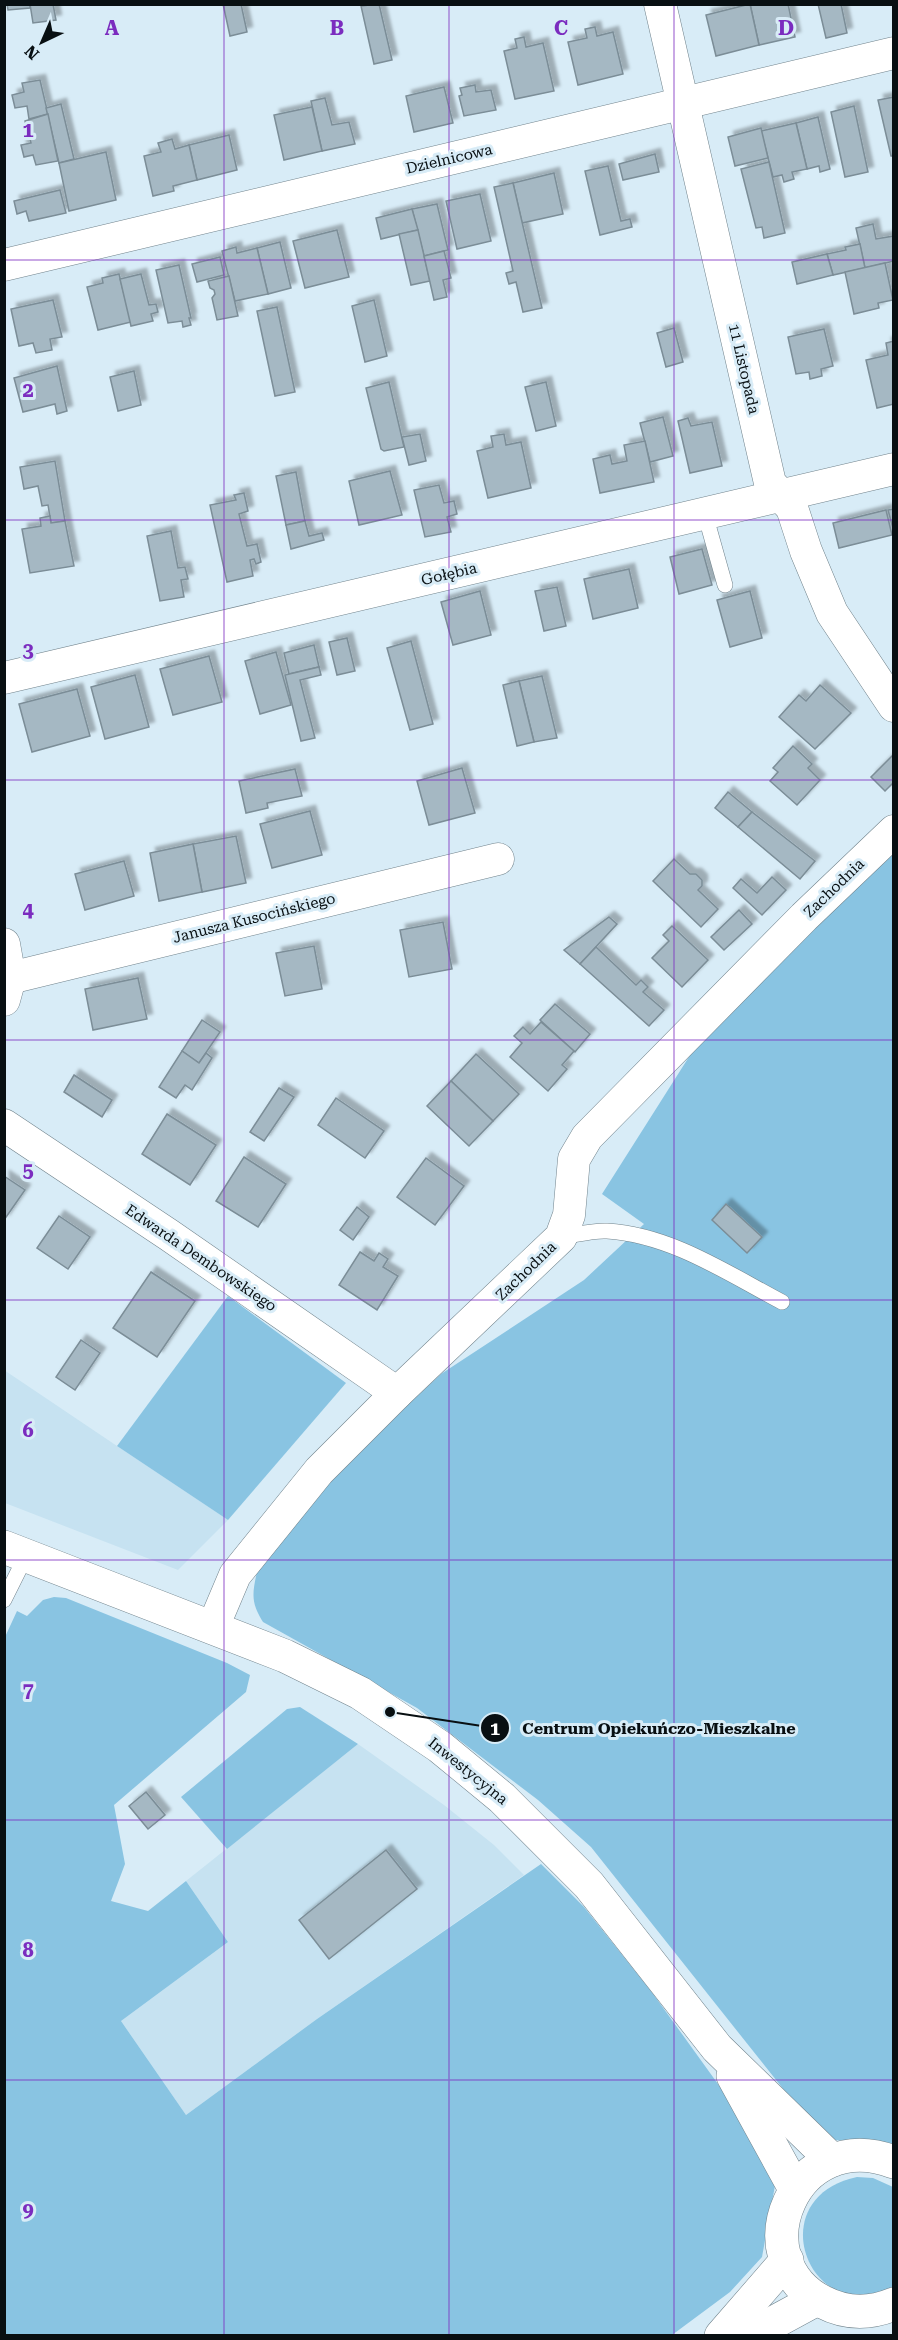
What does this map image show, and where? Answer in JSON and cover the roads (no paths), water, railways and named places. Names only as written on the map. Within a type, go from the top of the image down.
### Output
[{"type":"street","name":"11 Listopada","points":[[660,4],[770,483],[792,508],[806,551],[832,613],[894,706]]},
{"type":"street","name":"Dzielnicowa","points":[[4,265],[894,53]]},
{"type":"street","name":"Gołębia","points":[[4,678],[894,469]]},
{"type":"street","name":"Zachodnia","points":[[213,1627],[235,1575],[319,1471],[397,1393],[561,1237],[569,1215],[574,1159],[582,1143],[795,926],[894,831]]},
{"type":"street","name":"Janusza Kusocińskiego","points":[[7,989],[498,859]]},
{"type":"street","points":[[4,944],[7,989]]},
{"type":"street","name":"Edwarda Dembowskiego","points":[[4,1125],[169,1235],[397,1393]]},
{"type":"street","name":"Inwestycyjna","points":[[15,1551],[285,1656],[360,1693],[440,1747],[502,1798],[589,1885],[717,2048],[832,2160]]},
{"type":"street","name":"Inwestycyjna","points":[[717,2048],[795,2189]]},
{"type":"street","points":[[889,2311],[848,2311],[817,2299],[794,2275],[782,2242],[786,2205],[805,2177],[832,2160],[864,2154],[894,2162]]},
{"type":"street","points":[[721,2336],[787,2260]]},
{"type":"street","points":[[749,2336],[817,2299]]},
{"type":"lane","points":[[705,514],[725,585]]},
{"type":"lane","points":[[561,1237],[605,1230],[640,1236],[678,1247],[782,1302]]},
{"type":"lane","points":[[4,1600],[15,1551]]},
{"type":"place","name":"Centrum Opiekuńczo-Mieszkalne","points":[[390,1712]]}]
